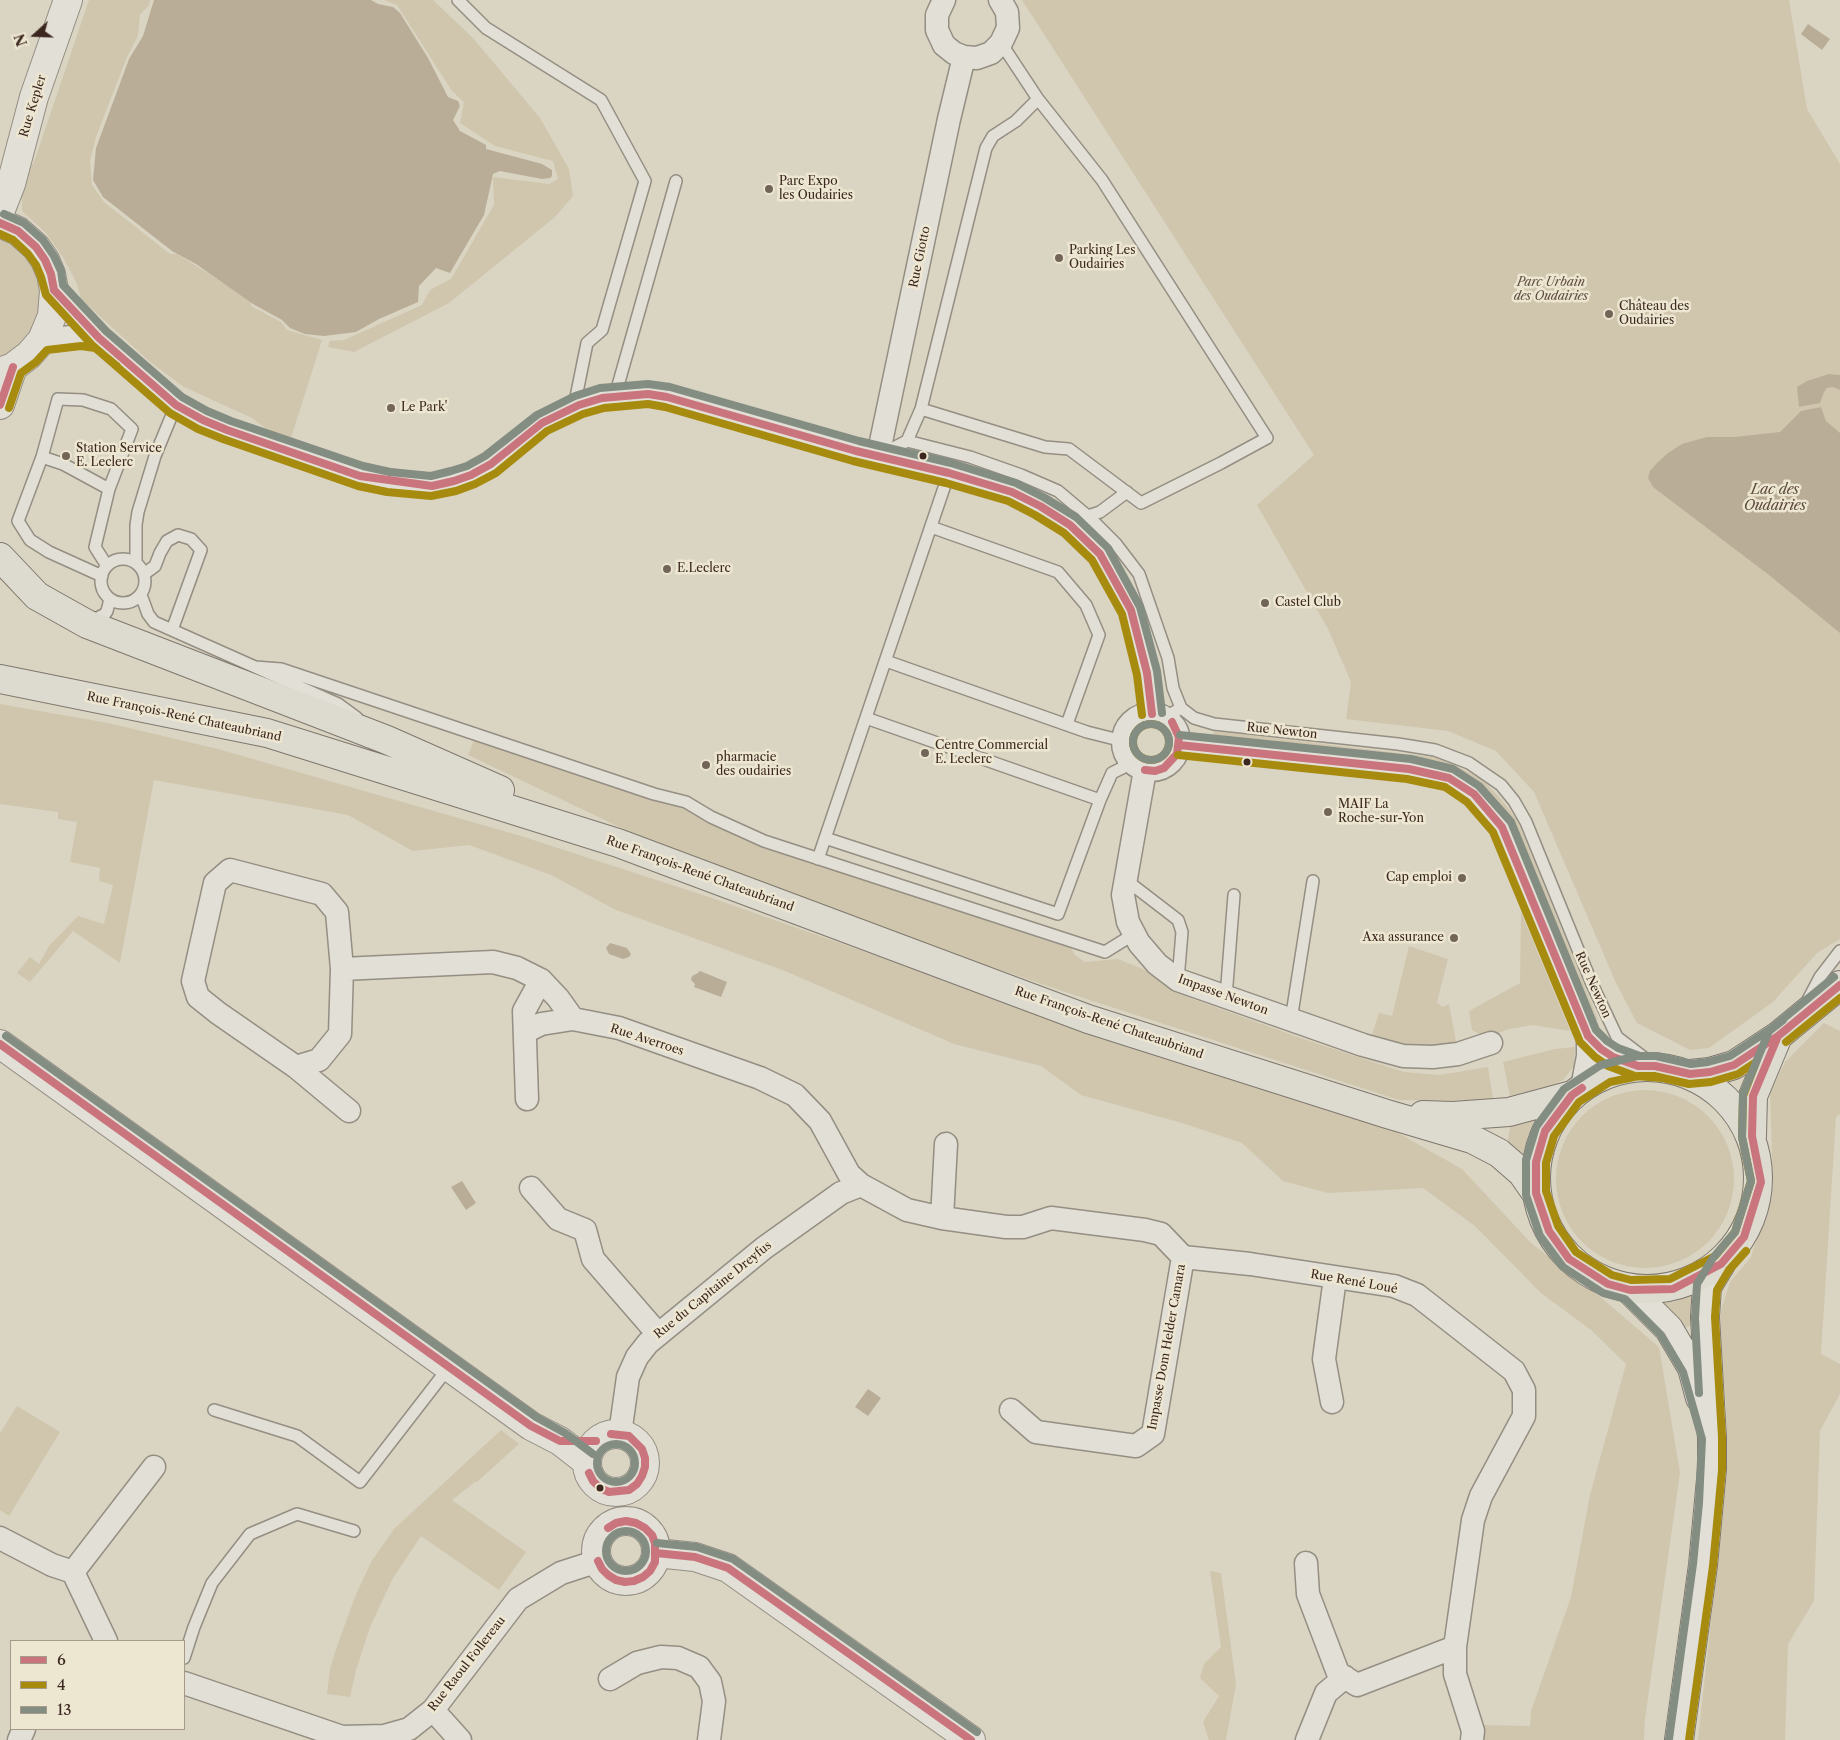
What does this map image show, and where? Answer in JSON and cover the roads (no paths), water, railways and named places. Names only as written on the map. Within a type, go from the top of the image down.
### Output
[{"type":"main road","points":[[0,556],[37,596],[87,624],[387,740],[618,843]]},
{"type":"main road","name":"Rue François-René Chateaubriand","points":[[0,680],[267,733],[618,843],[1088,1019],[1472,1139],[1492,1148],[1522,1173],[1536,1193]]},
{"type":"main road","points":[[1788,1029],[1753,1096],[1752,1136],[1760,1182],[1744,1237],[1721,1264],[1673,1288],[1630,1290],[1608,1284],[1569,1259],[1549,1231],[1536,1193],[1536,1162],[1545,1131],[1577,1091],[1606,1073],[1647,1066],[1690,1074],[1710,1072],[1734,1065],[1788,1029],[1840,985]]},
{"type":"main road","points":[[1690,1074],[1727,1099],[1752,1136]]},
{"type":"main road","name":"Rue François-René Chateaubriand","points":[[1387,1114],[1453,1116],[1509,1112],[1577,1091]]},
{"type":"street","name":"Rue Kepler","points":[[0,212],[11,184],[34,97],[68,0]]},
{"type":"street","points":[[944,0],[937,16],[937,30],[944,44],[954,53],[964,57],[978,58],[991,53],[1001,44],[1008,28],[1007,12],[1000,0]]},
{"type":"street","name":"Rue Giotto","points":[[878,456],[949,119],[964,57]]},
{"type":"street","points":[[0,223],[18,231],[36,247],[51,274],[54,290],[52,316],[42,340],[30,355],[7,369],[0,405]]},
{"type":"street","points":[[54,290],[100,338],[176,405],[203,420],[227,430],[360,476],[388,482],[432,486],[454,482],[471,476],[485,468],[515,447],[542,423],[574,407],[602,398],[648,394],[667,397],[878,456],[949,473],[1012,492],[1040,506],[1067,523],[1100,554],[1131,610],[1147,673],[1166,713],[1176,729],[1180,745],[1172,762],[1164,768],[1155,770],[1138,766],[1124,749],[1123,740],[1129,725],[1135,719],[1166,713]]},
{"type":"street","points":[[42,340],[81,336],[100,338]]},
{"type":"street","name":"Rue Newton","points":[[1180,745],[1409,769],[1449,778],[1474,794],[1502,827],[1588,1036],[1588,1056],[1577,1091]]},
{"type":"street","name":"Impasse Newton","points":[[1138,766],[1123,895],[1128,922],[1139,944],[1156,964],[1178,980],[1363,1046],[1404,1056],[1458,1054],[1491,1043]]},
{"type":"street","points":[[296,1067],[319,1060],[340,1034],[342,969],[337,912],[322,894],[230,870],[215,882],[193,981],[198,997],[218,1014],[296,1067],[349,1111]]},
{"type":"street","points":[[342,969],[493,962],[517,968],[541,980],[558,998],[573,1019]]},
{"type":"street","points":[[527,1099],[524,1011],[541,980]]},
{"type":"street","name":"Rue Averroes","points":[[525,1032],[541,1024],[573,1019],[619,1028],[760,1078],[795,1094],[820,1121],[849,1174],[860,1185]]},
{"type":"street","name":"Rue Newton","points":[[1588,1036],[1601,1049],[1613,1057],[1647,1066]]},
{"type":"street","points":[[0,1044],[531,1426],[560,1441],[601,1446],[629,1436],[642,1449],[645,1458],[645,1467],[637,1484],[628,1490],[609,1492],[600,1488],[593,1481],[588,1472],[601,1446]]},
{"type":"street","points":[[942,1218],[946,1144]]},
{"type":"street","points":[[860,1185],[907,1210],[942,1218],[1023,1228],[1050,1218],[1145,1230],[1161,1234],[1183,1256]]},
{"type":"street","name":"Rue du Capitaine Dreyfus","points":[[601,1446],[637,1357],[658,1334],[764,1248],[841,1193],[860,1185]]},
{"type":"street","points":[[531,1188],[558,1219],[585,1230],[593,1259],[658,1334]]},
{"type":"street","name":"Rue René Loué","points":[[1183,1256],[1250,1264],[1394,1286],[1417,1295],[1514,1371],[1524,1390],[1524,1416],[1481,1496],[1472,1520],[1455,1647],[1455,1674],[1473,1731],[1472,1740]]},
{"type":"street","name":"Impasse Dom Helder Camara","points":[[1011,1410],[1036,1432],[1136,1446],[1153,1434],[1183,1256]]},
{"type":"street","points":[[1679,1740],[1705,1547],[1711,1478],[1712,1438],[1705,1317],[1707,1287],[1721,1264]]},
{"type":"street","points":[[1332,1402],[1324,1358],[1335,1278]]},
{"type":"street","points":[[1630,1290],[1669,1329],[1692,1368],[1712,1438]]},
{"type":"street","points":[[73,1572],[154,1467]]},
{"type":"street","points":[[637,1484],[645,1528]]},
{"type":"street","points":[[600,1488],[608,1528]]},
{"type":"street","points":[[626,1521],[636,1523],[645,1528],[652,1535],[655,1544],[655,1562],[650,1571],[634,1581],[616,1580],[608,1575],[598,1561],[597,1543],[608,1528],[616,1523],[626,1521]]},
{"type":"street","points":[[0,1538],[52,1565],[73,1572],[106,1640]]},
{"type":"street","points":[[656,1553],[694,1557],[728,1568],[971,1740]]},
{"type":"street","name":"Rue Raoul Follereau","points":[[185,1683],[342,1737],[384,1736],[409,1729],[433,1710],[518,1599],[561,1572],[598,1561]]},
{"type":"street","points":[[1306,1563],[1308,1594],[1338,1673],[1356,1685],[1455,1647]]},
{"type":"street","points":[[610,1679],[637,1662],[661,1657],[678,1658],[698,1667],[710,1682],[714,1701],[709,1740]]},
{"type":"street","points":[[1307,1740],[1326,1693],[1345,1677]]},
{"type":"street","points":[[433,1710],[460,1740]]},
{"type":"lane","points":[[458,0],[486,28],[600,100],[645,182],[602,330],[587,343],[574,407]]},
{"type":"lane","points":[[921,409],[1044,447],[1070,449],[1141,503],[1267,438],[1102,180],[1038,99],[1001,44]]},
{"type":"lane","points":[[878,456],[907,441],[921,409],[986,148],[993,136],[1016,122],[1038,99]]},
{"type":"lane","points":[[615,396],[676,181]]},
{"type":"lane","points":[[104,571],[48,552],[30,540],[18,521],[42,457],[58,399],[83,400],[111,409],[132,429],[109,489],[95,547],[104,571],[102,587],[110,599],[116,602],[130,602],[141,594],[144,588],[144,574],[136,562],[138,512],[155,456],[176,405]]},
{"type":"lane","points":[[907,441],[970,457],[1058,490],[1116,544],[1139,574],[1168,658],[1173,688],[1166,713]]},
{"type":"lane","points":[[42,457],[63,464],[109,489]]},
{"type":"lane","points":[[818,859],[949,473]]},
{"type":"lane","points":[[1067,523],[1100,512],[1127,492]]},
{"type":"lane","points":[[931,527],[1058,572],[1086,605],[1099,634],[1066,724]]},
{"type":"lane","points":[[144,574],[155,566],[167,541],[178,535],[191,540],[201,550],[172,630]]},
{"type":"lane","points":[[104,571],[116,560],[123,558],[136,562]]},
{"type":"lane","points":[[141,594],[144,606],[154,622],[338,704],[387,740]]},
{"type":"lane","points":[[87,624],[108,611],[110,599]]},
{"type":"lane","points":[[886,661],[1066,724],[1123,740]]},
{"type":"lane","points":[[255,667],[280,668],[654,794],[686,802],[711,817],[764,841],[1105,952],[1134,934]]},
{"type":"lane","name":"Rue Newton","points":[[1166,713],[1214,724],[1398,744],[1436,750],[1469,763],[1500,785],[1514,802],[1526,822],[1592,984],[1617,1037],[1647,1066]]},
{"type":"lane","points":[[866,718],[1100,800]]},
{"type":"lane","points":[[825,838],[1058,914],[1100,800],[1112,773],[1138,766]]},
{"type":"lane","points":[[1126,880],[1178,920],[1182,932],[1178,980]]},
{"type":"lane","points":[[1291,1020],[1313,881]]},
{"type":"lane","points":[[1226,997],[1234,895]]},
{"type":"lane","points":[[1788,1029],[1820,977],[1840,951]]},
{"type":"lane","points":[[214,1410],[297,1436],[360,1482],[449,1367]]},
{"type":"lane","points":[[185,1655],[212,1583],[250,1534],[297,1514],[354,1532]]},
{"type":"water","points":[[154,0],[371,0],[378,4],[393,7],[400,13],[428,58],[448,97],[458,101],[460,106],[453,120],[460,131],[486,145],[486,149],[542,164],[552,170],[552,176],[542,179],[500,171],[493,174],[484,215],[450,273],[436,268],[419,286],[418,302],[379,319],[356,332],[324,336],[305,334],[290,328],[282,320],[253,304],[196,264],[172,251],[103,197],[93,180],[96,148],[129,59],[143,36]]},
{"type":"water","points":[[1808,24],[1830,39],[1822,50],[1801,34]]},
{"type":"water","points":[[1829,374],[1840,375],[1840,390],[1833,387],[1827,388],[1820,403],[1799,407],[1797,387],[1807,381]]},
{"type":"water","name":"Lac des Oudairies","points":[[1821,407],[1826,421],[1840,433],[1840,633],[1769,575],[1653,487],[1648,478],[1650,471],[1657,463],[1682,444],[1707,437],[1734,437],[1780,432],[1801,411]]},
{"type":"water","points":[[610,943],[627,948],[631,954],[623,959],[609,954],[606,948]]},
{"type":"water","points":[[700,971],[727,982],[721,997],[694,987],[695,984],[691,980],[692,976]]},
{"type":"water","points":[[462,1181],[476,1203],[466,1210],[451,1187]]},
{"type":"water","points":[[868,1389],[881,1398],[868,1416],[855,1407]]},
{"type":"place","name":"Parc Expo les Oudairies","points":[[769,189]]},
{"type":"place","name":"Parking Les Oudairies","points":[[1059,258]]},
{"type":"place","name":"Château des Oudairies","points":[[1609,314]]},
{"type":"place","name":"Le Park'","points":[[391,408]]},
{"type":"place","name":"Station Service E. Leclerc","points":[[66,456]]},
{"type":"place","name":"E.Leclerc","points":[[667,569]]},
{"type":"place","name":"Castel Club","points":[[1265,603]]},
{"type":"place","name":"Centre Commercial E. Leclerc","points":[[925,753]]},
{"type":"place","name":"pharmacie des oudairies","points":[[706,765]]},
{"type":"place","name":"MAIF La Roche-sur-Yon","points":[[1328,812]]},
{"type":"place","name":"Cap emploi","points":[[1462,878]]},
{"type":"place","name":"Axa assurance","points":[[1454,938]]},
{"type":"park label","name":"Parc Urbain des Oudairies","points":[[1551,290]]}]
